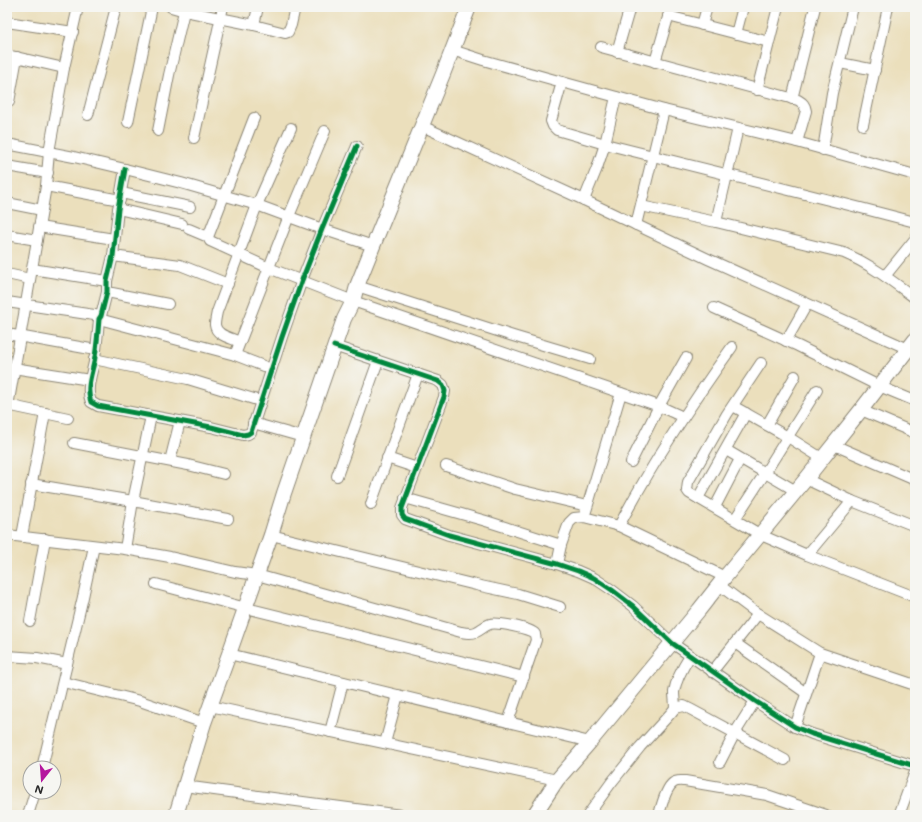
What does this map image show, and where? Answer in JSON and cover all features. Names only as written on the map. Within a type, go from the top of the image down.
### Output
[{"type":"main road","points":[[176,815],[204,723],[246,608],[334,346],[469,7]]},
{"type":"main road","points":[[534,815],[557,780],[761,535],[823,459],[879,386],[913,347]]},
{"type":"street","points":[[68,418],[7,407],[11,368],[20,336],[26,305],[64,68],[78,7]]},
{"type":"street","points":[[88,115],[116,7]]},
{"type":"street","points":[[128,122],[152,7]]},
{"type":"street","points":[[171,7],[285,32],[288,32],[291,25],[295,7]]},
{"type":"street","points":[[194,138],[223,7]]},
{"type":"street","points":[[254,25],[258,7]]},
{"type":"street","points":[[617,52],[630,7]]},
{"type":"street","points":[[702,25],[707,7]]},
{"type":"street","points":[[736,34],[743,7]]},
{"type":"street","points":[[757,90],[778,7]]},
{"type":"street","points":[[792,99],[815,7]]},
{"type":"street","points":[[823,150],[828,113],[853,7]]},
{"type":"street","points":[[863,126],[888,7]]},
{"type":"street","points":[[158,131],[169,75],[185,9]]},
{"type":"street","points":[[655,62],[669,12],[702,25],[769,42]]},
{"type":"street","points":[[7,22],[73,32]]},
{"type":"street","points":[[601,47],[798,100],[803,103],[806,111],[797,142]]},
{"type":"street","points":[[452,50],[664,110],[797,142],[915,175]]},
{"type":"street","points":[[10,102],[12,56],[64,68]]},
{"type":"street","points":[[840,63],[874,70]]},
{"type":"street","points":[[562,82],[551,121],[557,130],[605,144],[915,222]]},
{"type":"street","points":[[584,200],[605,144],[616,97]]},
{"type":"street","points":[[636,225],[664,110]]},
{"type":"street","points":[[208,237],[254,118]]},
{"type":"street","points":[[422,126],[807,304],[913,347]]},
{"type":"street","points":[[240,342],[216,331],[215,326],[217,312],[257,204],[291,128]]},
{"type":"street","points":[[716,222],[738,128]]},
{"type":"street","points":[[235,355],[289,216],[325,131]]},
{"type":"street","points":[[7,144],[125,169],[257,204],[322,229],[373,246]]},
{"type":"street","points":[[125,169],[114,239],[113,256],[100,318],[90,380],[89,396],[91,402],[98,406],[180,421],[243,435],[251,432],[270,369],[302,280],[357,146]]},
{"type":"street","points":[[7,166],[48,173]]},
{"type":"street","points":[[46,186],[120,201],[190,207]]},
{"type":"street","points":[[120,201],[186,227],[208,237],[210,241],[269,268],[353,301],[659,406],[683,417]]},
{"type":"street","points":[[7,203],[42,210]]},
{"type":"street","points":[[641,206],[716,222],[844,253],[885,276],[915,298]]},
{"type":"street","points":[[39,227],[114,239]]},
{"type":"street","points":[[7,235],[37,240]]},
{"type":"street","points":[[885,276],[915,239]]},
{"type":"street","points":[[113,256],[180,265],[228,284]]},
{"type":"street","points":[[7,274],[31,274],[107,281]]},
{"type":"street","points":[[358,286],[590,359]]},
{"type":"street","points":[[106,292],[168,304]]},
{"type":"street","points":[[7,302],[100,318],[235,355],[270,369]]},
{"type":"street","points":[[786,341],[807,304]]},
{"type":"street","points":[[714,308],[879,386],[915,401]]},
{"type":"street","points":[[7,334],[95,354],[188,379],[260,401]]},
{"type":"street","points":[[334,346],[438,381],[443,385],[445,391],[444,397],[402,508],[402,515],[405,519],[412,523],[449,535],[556,564],[594,578],[633,606],[672,643],[712,672],[795,727],[812,734],[915,766]]},
{"type":"street","points":[[619,526],[638,489],[683,417],[732,347]]},
{"type":"street","points":[[631,462],[659,406],[686,358]]},
{"type":"street","points":[[337,476],[378,361]]},
{"type":"street","points":[[761,364],[727,414],[688,482],[687,490],[761,535],[807,556],[915,597]]},
{"type":"street","points":[[11,368],[90,380]]},
{"type":"street","points":[[371,504],[418,374]]},
{"type":"street","points":[[767,425],[795,376]]},
{"type":"street","points":[[734,519],[817,390]]},
{"type":"street","points":[[584,517],[621,393]]},
{"type":"street","points":[[732,406],[788,437],[823,459]]},
{"type":"street","points":[[861,410],[915,433]]},
{"type":"street","points":[[22,536],[45,413]]},
{"type":"street","points":[[698,498],[746,413]]},
{"type":"street","points":[[125,549],[133,501],[151,416]]},
{"type":"street","points":[[170,462],[180,421]]},
{"type":"street","points":[[253,423],[303,437]]},
{"type":"street","points":[[74,443],[224,474]]},
{"type":"street","points":[[834,445],[915,480]]},
{"type":"street","points":[[726,450],[796,491]]},
{"type":"street","points":[[387,458],[417,468]]},
{"type":"street","points":[[715,508],[740,459]]},
{"type":"street","points":[[446,466],[515,489],[587,506]]},
{"type":"street","points":[[806,480],[852,501],[915,526]]},
{"type":"street","points":[[31,484],[228,519]]},
{"type":"street","points":[[405,498],[486,521],[561,545]]},
{"type":"street","points":[[807,556],[852,501]]},
{"type":"street","points":[[556,564],[569,523],[574,518],[584,517],[619,526],[722,581],[758,614],[820,653],[915,685]]},
{"type":"street","points":[[7,535],[125,549],[170,557],[257,576],[460,632],[477,632],[488,625],[495,624],[530,631],[535,634],[536,640],[508,722]]},
{"type":"street","points":[[271,535],[518,594],[560,607]]},
{"type":"street","points":[[30,621],[45,539]]},
{"type":"street","points":[[44,760],[94,546]]},
{"type":"street","points":[[156,584],[246,608],[524,677]]},
{"type":"street","points":[[712,672],[758,614]]},
{"type":"street","points":[[735,643],[806,692]]},
{"type":"street","points":[[795,727],[820,653]]},
{"type":"street","points":[[229,654],[590,742]]},
{"type":"street","points":[[7,656],[37,658],[67,664]]},
{"type":"street","points":[[675,708],[674,693],[677,679],[690,656]]},
{"type":"street","points":[[63,682],[140,701],[204,723]]},
{"type":"street","points":[[330,732],[343,682]]},
{"type":"street","points":[[385,744],[398,695]]},
{"type":"street","points":[[720,762],[735,733],[755,701]]},
{"type":"street","points":[[210,706],[557,780]]},
{"type":"street","points":[[588,815],[640,747],[675,708],[684,706],[690,708],[784,760]]},
{"type":"street","points":[[900,815],[915,772]]},
{"type":"street","points":[[658,815],[668,789],[672,783],[685,781],[767,795],[826,815]]},
{"type":"street","points":[[184,786],[401,815]]},
{"type":"street","points":[[28,815],[33,800]]},
{"type":"cycle path","points":[[125,169],[118,209],[113,256],[107,281],[107,292],[99,319],[95,357],[89,385],[89,397],[91,402],[98,406],[211,427],[243,435],[251,432],[302,280],[357,146]]},
{"type":"cycle path","points":[[334,346],[438,381],[443,385],[445,391],[444,397],[402,508],[402,515],[405,519],[449,535],[557,564],[594,578],[633,606],[672,643],[795,727],[812,734],[915,766]]}]
